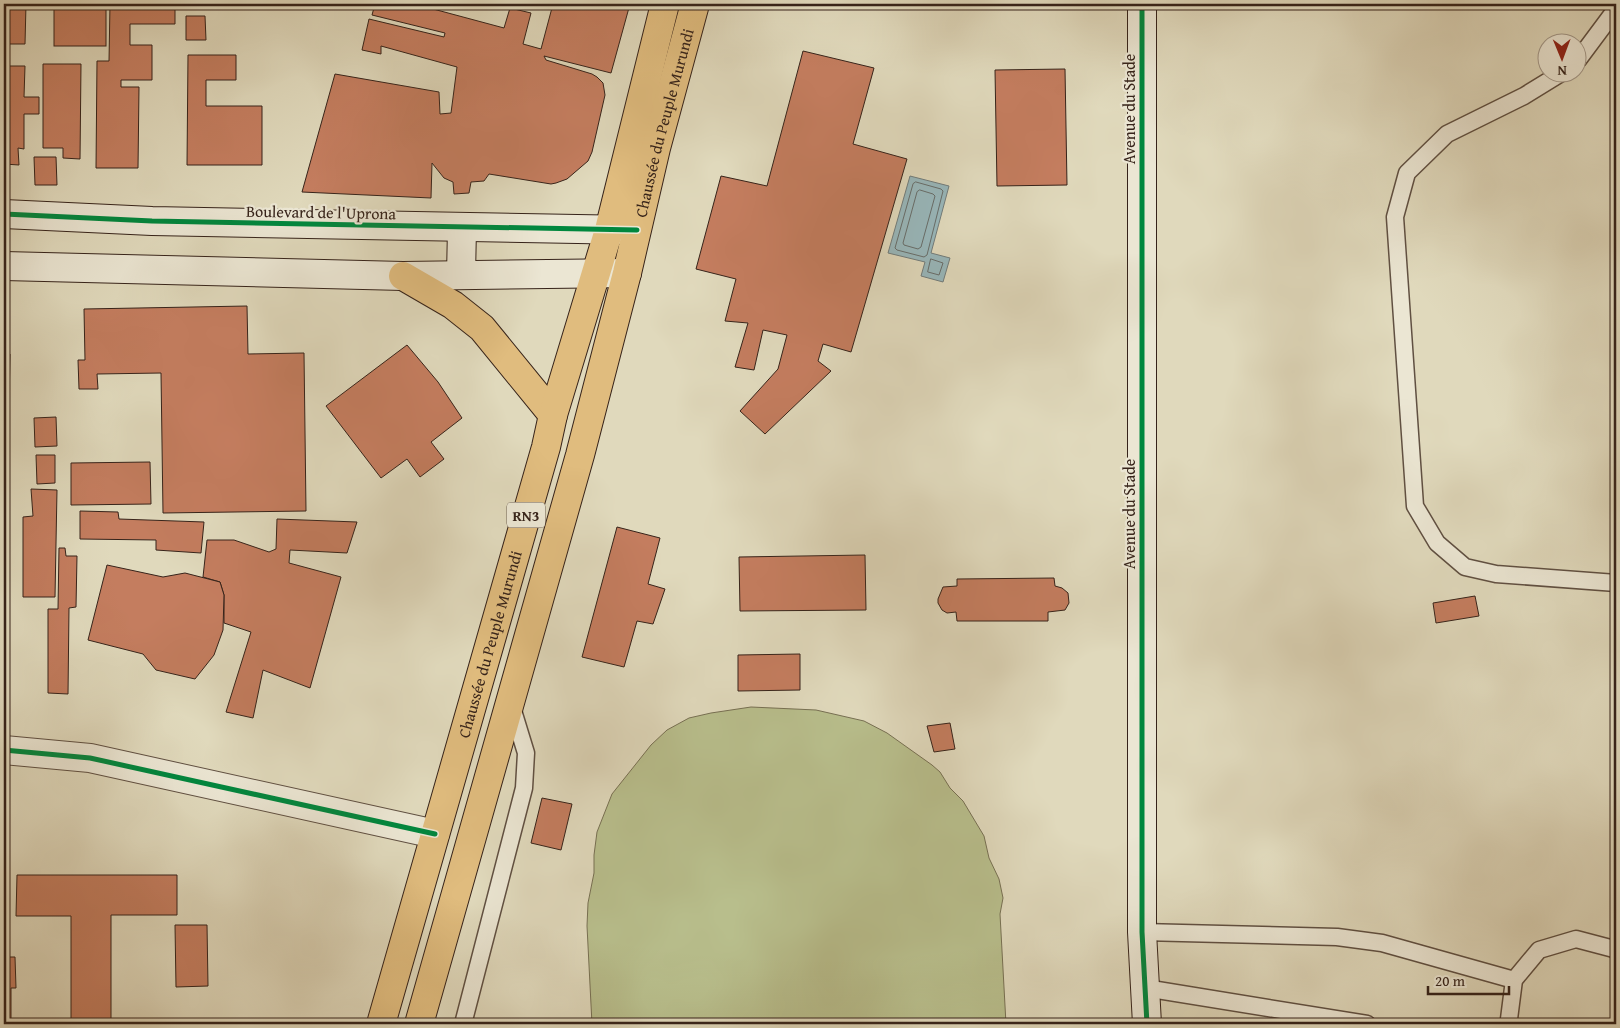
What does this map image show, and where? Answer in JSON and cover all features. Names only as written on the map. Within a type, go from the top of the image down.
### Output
[{"type":"highway","name":"Chaussée du Peuple Murundi","points":[[381,1024],[543,457],[553,415],[609,230],[665,4]]},
{"type":"highway","name":"Chaussée du Peuple Murundi","points":[[419,1024],[580,455],[627,273],[656,148],[695,4]]},
{"type":"highway","points":[[403,276],[453,304],[482,328],[553,415]]},
{"type":"street","name":"Avenue du Stade","points":[[1142,4],[1142,932],[1148,1024]]},
{"type":"street","name":"Boulevard de l'Uprona","points":[[4,214],[152,221],[637,230]]},
{"type":"street","points":[[461,275],[462,228]]},
{"type":"street","points":[[4,266],[403,276],[627,273]]},
{"type":"street","points":[[4,750],[90,758],[435,834]]},
{"type":"lane","points":[[1588,47],[1616,9]]},
{"type":"lane","points":[[1547,82],[1524,96],[1447,134],[1407,173],[1395,217],[1415,506],[1437,543],[1464,567],[1496,574],[1616,583]]},
{"type":"lane","points":[[463,1024],[524,788],[526,752],[510,701]]},
{"type":"lane","points":[[1142,932],[1346,938],[1382,943],[1514,980]]},
{"type":"lane","points":[[1511,1024],[1509,1019],[1514,980],[1539,950],[1576,939],[1616,951]]},
{"type":"lane","points":[[1145,988],[1366,1024]]},
{"type":"green space","points":[[751,707],[816,710],[864,721],[887,733],[940,772],[950,788],[963,801],[984,836],[989,858],[999,879],[1003,898],[1000,914],[1006,1024],[592,1024],[587,926],[588,903],[594,873],[597,832],[612,794],[651,745],[667,730],[689,718]]},
{"type":"water","points":[[910,176],[949,186],[931,253],[950,258],[943,282],[921,276],[925,262],[888,253]]},
{"type":"building","points":[[4,4],[26,4],[25,44],[4,44]]},
{"type":"building","points":[[54,4],[106,4],[106,46],[54,46]]},
{"type":"building","points":[[110,4],[175,4],[175,24],[130,24],[130,45],[152,45],[152,80],[121,80],[121,87],[139,87],[138,168],[96,168],[97,61],[109,61]]},
{"type":"building","points":[[375,4],[423,4],[422,6],[504,28],[510,8],[531,13],[523,44],[541,49],[553,4],[630,4],[611,73],[544,56],[546,60],[592,74],[603,83],[605,95],[592,152],[588,161],[567,179],[556,183],[551,184],[489,174],[484,181],[471,182],[469,193],[454,194],[453,182],[444,178],[432,163],[431,198],[302,192],[335,74],[439,92],[440,114],[451,113],[457,67],[381,46],[381,54],[362,50],[369,19],[444,37],[445,33],[372,15]]},
{"type":"building","points":[[186,16],[205,16],[206,40],[186,40]]},
{"type":"building","points":[[803,51],[874,68],[853,144],[907,159],[851,352],[823,344],[818,361],[831,371],[765,434],[740,411],[778,369],[787,335],[763,330],[754,370],[735,367],[748,323],[725,321],[736,279],[696,269],[721,176],[767,186]]},
{"type":"building","points":[[188,55],[236,55],[236,80],[206,80],[206,106],[262,106],[262,165],[187,165]]},
{"type":"building","points":[[43,64],[81,64],[80,159],[63,158],[63,148],[43,148]]},
{"type":"building","points":[[4,66],[25,66],[24,97],[39,97],[39,114],[24,114],[24,149],[18,148],[19,165],[4,164]]},
{"type":"building","points":[[1065,69],[1067,185],[997,186],[995,70]]},
{"type":"building","points":[[34,157],[56,157],[57,185],[35,185]]},
{"type":"building","points":[[247,306],[248,354],[304,353],[306,511],[163,513],[161,373],[97,374],[98,389],[79,389],[78,360],[85,360],[84,309]]},
{"type":"building","points":[[407,345],[438,382],[462,418],[431,442],[444,459],[420,477],[407,459],[381,478],[326,406]]},
{"type":"building","points":[[4,354],[10,354],[9,404],[4,403]]},
{"type":"building","points":[[56,417],[57,446],[35,447],[34,418]]},
{"type":"building","points":[[36,455],[55,455],[55,483],[37,484]]},
{"type":"building","points":[[150,462],[151,504],[71,505],[71,463]]},
{"type":"building","points":[[31,489],[57,490],[55,597],[23,597],[23,517],[33,516]]},
{"type":"building","points":[[80,511],[118,512],[119,519],[204,522],[201,553],[156,550],[156,540],[80,539]]},
{"type":"building","points":[[277,519],[357,522],[347,553],[290,550],[289,563],[341,577],[310,688],[263,670],[253,718],[226,712],[251,632],[224,623],[224,595],[220,582],[203,577],[207,540],[234,540],[269,552],[276,549]]},
{"type":"building","points":[[617,527],[660,538],[648,584],[665,589],[653,624],[637,621],[624,667],[582,657]]},
{"type":"building","points":[[59,548],[65,548],[66,556],[77,556],[76,607],[69,608],[68,694],[48,693],[48,609],[58,609]]},
{"type":"building","points":[[865,555],[866,610],[740,611],[739,557]]},
{"type":"building","points":[[107,565],[163,577],[185,573],[220,582],[224,595],[223,630],[214,655],[195,679],[156,670],[143,654],[88,640]]},
{"type":"building","points":[[1054,578],[1055,586],[1062,588],[1068,593],[1069,603],[1065,610],[1048,612],[1048,621],[957,621],[956,612],[947,613],[942,610],[938,603],[943,587],[957,586],[957,579]]},
{"type":"building","points":[[1475,596],[1479,616],[1436,623],[1433,603]]},
{"type":"building","points":[[4,605],[9,605],[4,692]]},
{"type":"building","points":[[800,654],[800,690],[738,691],[738,655]]},
{"type":"building","points":[[950,723],[955,749],[934,752],[927,726]]},
{"type":"building","points":[[542,798],[572,804],[561,850],[531,843]]},
{"type":"building","points":[[17,875],[177,875],[177,915],[111,915],[111,1024],[71,1024],[71,916],[16,916]]},
{"type":"building","points":[[175,925],[207,925],[208,986],[176,987]]},
{"type":"building","points":[[4,957],[15,957],[16,988],[11,988],[11,1024],[4,1024]]},
{"type":"cycle path","points":[[1142,4],[1142,932],[1147,1024]]},
{"type":"cycle path","points":[[4,214],[152,221],[637,230]]},
{"type":"cycle path","points":[[4,750],[90,758],[435,834]]}]
